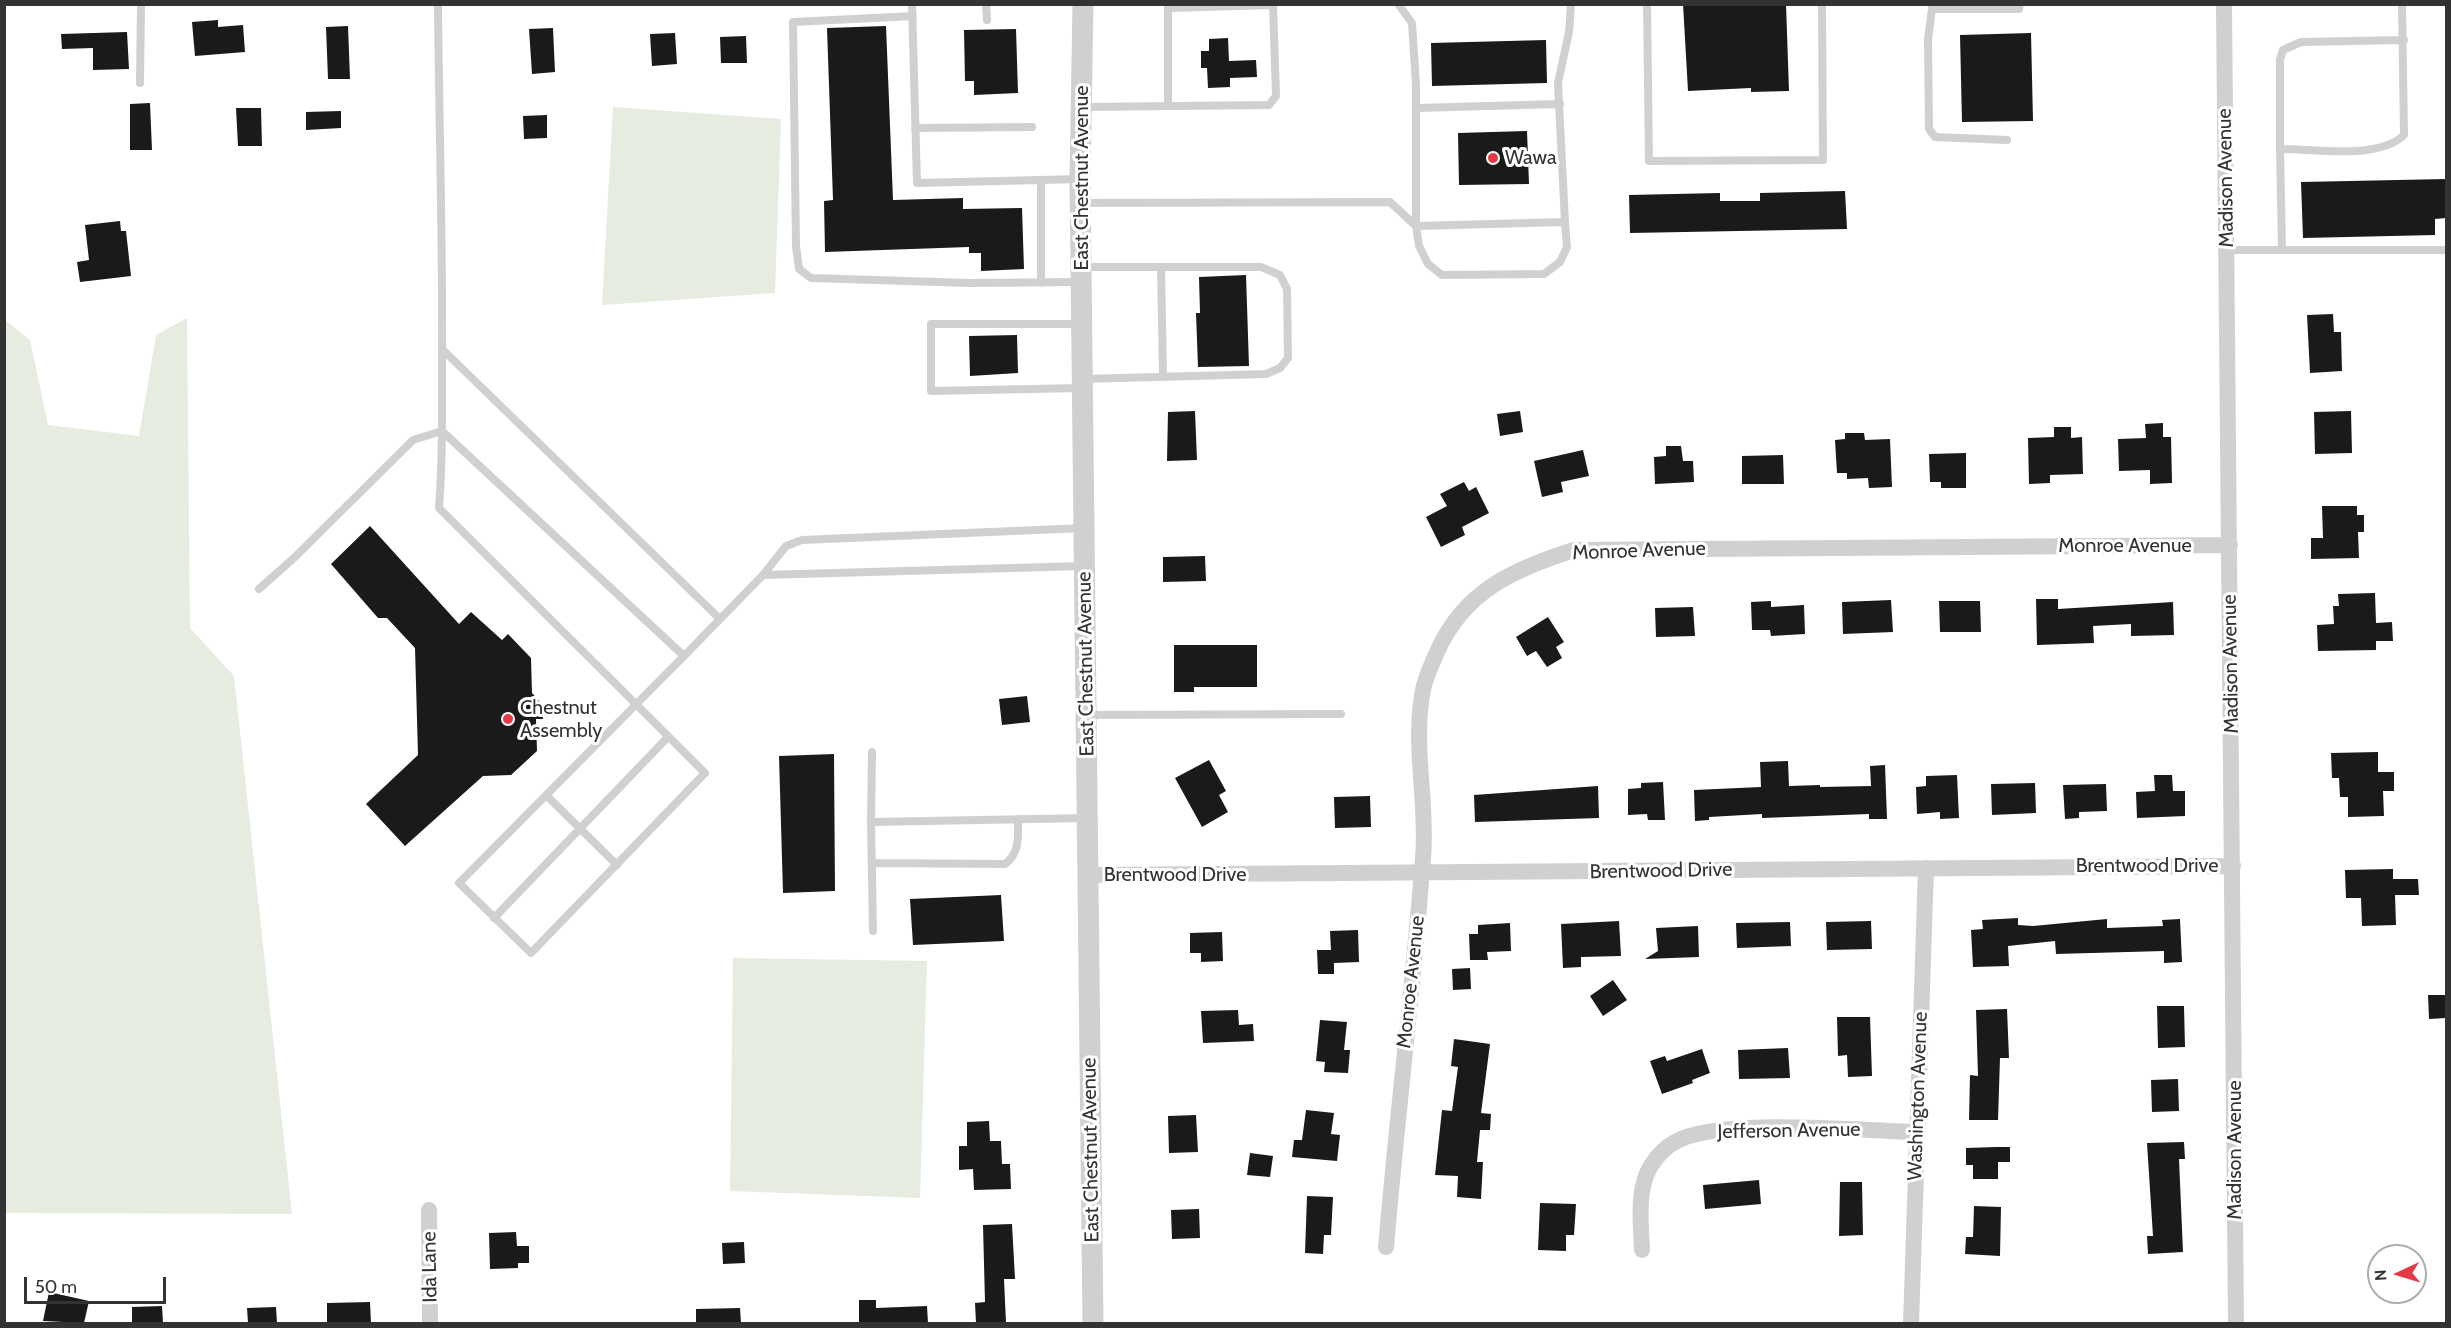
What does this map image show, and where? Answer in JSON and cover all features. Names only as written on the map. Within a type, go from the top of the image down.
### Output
[{"type":"street","name":"East Chestnut Avenue","points":[[1083,4],[1080,179],[1083,274],[1082,383],[1093,1323]]},
{"type":"street","name":"Madison Avenue","points":[[2224,4],[2236,1323]]},
{"type":"street","name":"Monroe Avenue","points":[[1386,1247],[1422,873],[1424,824],[1420,739],[1423,690],[1438,650],[1462,610],[1500,578],[1530,564],[1574,550],[2230,545]]},
{"type":"street","name":"Brentwood Drive","points":[[1089,875],[2233,866]]},
{"type":"street","name":"Washington Avenue","points":[[1911,1323],[1926,868]]},
{"type":"street","name":"Jefferson Avenue","points":[[1642,1250],[1640,1211],[1647,1174],[1662,1151],[1676,1141],[1696,1134],[1742,1128],[1917,1132]]},
{"type":"street","name":"Ida Lane","points":[[429,1210],[430,1323]]},
{"type":"lane","points":[[140,83],[141,4]]},
{"type":"lane","points":[[438,4],[442,349],[439,508],[635,705],[705,773],[531,953],[459,883],[635,705],[684,656],[763,575],[786,546],[811,538],[1084,528]]},
{"type":"lane","points":[[912,4],[917,183],[1041,182],[1080,179]]},
{"type":"lane","points":[[986,4],[987,20]]},
{"type":"lane","points":[[1398,4],[1412,23],[1416,108],[1416,226],[1419,246],[1428,264],[1442,275],[1544,274],[1560,262],[1567,248],[1558,84],[1569,32],[1571,4]]},
{"type":"lane","points":[[1647,4],[1649,160],[1823,160],[1822,4]]},
{"type":"lane","points":[[2007,140],[1935,137],[1929,129],[1928,39],[1932,7],[2019,9],[2020,4]]},
{"type":"lane","points":[[2280,148],[2365,150],[2395,144],[2404,135],[2402,4]]},
{"type":"lane","points":[[1081,108],[1261,107],[1274,101],[1276,96],[1273,5],[1168,6],[1168,106]]},
{"type":"lane","points":[[913,16],[793,22],[796,246],[800,268],[811,278],[1041,283],[1083,274],[1161,267],[1261,267],[1280,275],[1287,289],[1288,358],[1280,368],[1266,374],[1162,376],[932,391],[931,324],[1083,324]]},
{"type":"lane","points":[[2282,250],[2280,60],[2283,50],[2301,42],[2404,40]]},
{"type":"lane","points":[[1416,108],[1560,104]]},
{"type":"lane","points":[[915,128],[1032,127]]},
{"type":"lane","points":[[1041,182],[1041,283]]},
{"type":"lane","points":[[1081,203],[1390,202],[1416,226],[1566,222]]},
{"type":"lane","points":[[2227,250],[2446,250]]},
{"type":"lane","points":[[1161,267],[1162,376]]},
{"type":"lane","points":[[442,349],[720,619]]},
{"type":"lane","points":[[259,589],[295,557],[413,440],[442,431]]},
{"type":"lane","points":[[442,431],[684,656]]},
{"type":"lane","points":[[763,575],[1085,566]]},
{"type":"lane","points":[[1086,715],[1341,714]]},
{"type":"lane","points":[[494,918],[668,737]]},
{"type":"lane","points":[[872,752],[873,932]]},
{"type":"lane","points":[[546,795],[617,866]]},
{"type":"lane","points":[[871,822],[1088,818]]},
{"type":"lane","points":[[872,863],[1005,864],[1013,858],[1018,842],[1018,819]]},
{"type":"shaded area","points":[[613,107],[781,119],[775,293],[602,305]]},
{"type":"shaded area","points":[[187,318],[190,628],[234,676],[292,1214],[5,1213],[5,320],[30,340],[48,425],[139,436],[156,335]]},
{"type":"shaded area","points":[[733,958],[927,961],[920,1198],[730,1191]]},
{"type":"building","points":[[1683,4],[1786,4],[1789,91],[1751,92],[1751,88],[1688,91]]},
{"type":"building","points":[[218,20],[218,27],[243,25],[245,52],[195,56],[192,22]]},
{"type":"building","points":[[348,26],[350,79],[328,79],[326,27]]},
{"type":"building","points":[[886,26],[893,200],[963,198],[963,209],[1022,208],[1024,269],[981,271],[981,253],[969,253],[969,247],[825,252],[824,201],[833,200],[827,28]]},
{"type":"building","points":[[553,28],[555,72],[532,74],[529,29]]},
{"type":"building","points":[[1016,29],[1018,93],[974,95],[974,81],[965,81],[964,30]]},
{"type":"building","points":[[127,32],[129,69],[93,70],[93,48],[62,49],[61,34]]},
{"type":"building","points":[[675,33],[677,64],[652,66],[650,34]]},
{"type":"building","points":[[2031,33],[2033,121],[1962,122],[1960,35]]},
{"type":"building","points":[[746,36],[747,63],[721,63],[720,37]]},
{"type":"building","points":[[1228,38],[1229,61],[1256,60],[1257,77],[1230,78],[1230,87],[1208,88],[1207,68],[1201,68],[1201,51],[1209,51],[1209,39]]},
{"type":"building","points":[[1546,40],[1547,83],[1432,86],[1431,43]]},
{"type":"building","points":[[150,103],[152,150],[130,150],[130,104]]},
{"type":"building","points":[[236,108],[261,108],[262,146],[238,146]]},
{"type":"building","points":[[341,111],[341,128],[306,130],[306,112]]},
{"type":"building","points":[[547,115],[547,138],[524,139],[523,116]]},
{"type":"building","name":"Wawa","points":[[1527,131],[1529,184],[1459,185],[1458,133]]},
{"type":"building","points":[[2446,179],[2446,218],[2435,219],[2435,235],[2303,238],[2301,182]]},
{"type":"building","points":[[1845,191],[1847,229],[1630,233],[1629,195],[1720,193],[1720,201],[1760,201],[1760,193]]},
{"type":"building","points":[[120,221],[121,231],[126,231],[131,276],[80,282],[77,262],[89,260],[85,225]]},
{"type":"building","points":[[1246,275],[1249,366],[1198,367],[1196,313],[1200,313],[1199,277]]},
{"type":"building","points":[[2333,314],[2334,332],[2341,332],[2342,371],[2310,373],[2307,315]]},
{"type":"building","points":[[1017,335],[1018,373],[970,376],[969,336]]},
{"type":"building","points":[[1195,411],[1197,460],[1167,461],[1168,412]]},
{"type":"building","points":[[1520,411],[1523,432],[1500,436],[1497,414]]},
{"type":"building","points":[[2351,411],[2352,453],[2315,454],[2314,412]]},
{"type":"building","points":[[2163,423],[2163,437],[2171,437],[2172,483],[2150,484],[2150,470],[2119,471],[2118,439],[2146,438],[2145,424]]},
{"type":"building","points":[[2054,427],[2071,427],[2071,438],[2082,437],[2083,474],[2050,475],[2050,483],[2029,484],[2028,438],[2054,437]]},
{"type":"building","points":[[1845,433],[1864,433],[1865,440],[1890,439],[1892,487],[1869,488],[1868,478],[1847,479],[1847,473],[1837,473],[1835,440],[1845,439]]},
{"type":"building","points":[[1666,446],[1681,446],[1683,461],[1693,461],[1694,482],[1655,484],[1654,457],[1666,456]]},
{"type":"building","points":[[1583,450],[1589,476],[1561,482],[1563,492],[1542,497],[1534,461]]},
{"type":"building","points":[[1966,453],[1966,488],[1941,488],[1941,482],[1930,482],[1929,454]]},
{"type":"building","points":[[1783,455],[1784,484],[1742,484],[1742,456]]},
{"type":"building","points":[[1464,482],[1469,491],[1476,487],[1489,513],[1462,527],[1465,535],[1441,547],[1426,517],[1447,506],[1440,494]]},
{"type":"building","points":[[2322,506],[2357,506],[2357,515],[2364,515],[2364,532],[2358,532],[2359,558],[2311,559],[2311,538],[2323,538]]},
{"type":"building","points":[[370,526],[459,624],[471,612],[502,640],[508,634],[531,658],[532,693],[542,704],[543,719],[536,719],[537,751],[511,775],[483,776],[405,846],[366,804],[418,755],[415,648],[387,618],[378,618],[331,564]]},
{"type":"building","points":[[1205,556],[1206,581],[1163,582],[1163,557]]},
{"type":"building","points":[[2375,593],[2376,623],[2392,622],[2393,641],[2376,641],[2376,650],[2318,651],[2317,625],[2334,624],[2333,606],[2339,606],[2338,594]]},
{"type":"building","points":[[2036,599],[2058,599],[2058,609],[2173,602],[2174,635],[2131,636],[2131,624],[2093,626],[2094,643],[2037,645]]},
{"type":"building","points":[[1891,600],[1893,632],[1843,634],[1842,602]]},
{"type":"building","points":[[1771,601],[1771,607],[1804,605],[1805,634],[1771,636],[1770,630],[1752,630],[1751,602]]},
{"type":"building","points":[[1939,601],[1980,601],[1981,632],[1940,632]]},
{"type":"building","points":[[1693,607],[1695,636],[1656,637],[1655,608]]},
{"type":"building","points":[[1548,617],[1564,642],[1556,647],[1562,658],[1547,667],[1536,651],[1527,656],[1516,637]]},
{"type":"building","points":[[1174,645],[1257,645],[1257,687],[1194,687],[1194,692],[1174,692]]},
{"type":"building","points":[[1027,696],[1030,722],[1002,725],[999,699]]},
{"type":"building","points":[[2378,752],[2378,772],[2394,772],[2394,791],[2383,791],[2384,816],[2348,817],[2348,797],[2340,797],[2339,778],[2332,778],[2331,753]]},
{"type":"building","points":[[834,754],[835,891],[783,893],[779,756]]},
{"type":"building","points":[[1209,760],[1226,791],[1219,795],[1228,812],[1202,827],[1175,778]]},
{"type":"building","points":[[1788,761],[1789,786],[1871,786],[1870,766],[1885,765],[1887,819],[1869,819],[1869,814],[1762,818],[1762,814],[1709,817],[1709,820],[1695,821],[1694,790],[1761,787],[1760,762]]},
{"type":"building","points":[[1957,775],[1959,818],[1940,819],[1940,812],[1917,814],[1916,787],[1926,786],[1926,776]]},
{"type":"building","points":[[2154,775],[2172,775],[2173,791],[2185,791],[2185,816],[2137,818],[2136,792],[2155,791]]},
{"type":"building","points":[[1663,782],[1665,820],[1648,820],[1647,814],[1628,815],[1628,789],[1641,788],[1641,783]]},
{"type":"building","points":[[2035,783],[2036,813],[1992,815],[1991,784]]},
{"type":"building","points":[[2106,784],[2107,811],[2079,812],[2079,818],[2065,819],[2063,785]]},
{"type":"building","points":[[1598,786],[1599,818],[1475,822],[1474,795]]},
{"type":"building","points":[[1370,796],[1371,827],[1335,828],[1334,797]]},
{"type":"building","points":[[2393,869],[2393,879],[2418,879],[2419,895],[2395,895],[2396,925],[2362,926],[2361,898],[2346,898],[2345,870]]},
{"type":"building","points":[[1001,895],[1004,941],[913,945],[910,899]]},
{"type":"building","points":[[2018,918],[2018,925],[2033,926],[2107,919],[2107,928],[2163,926],[2162,920],[2180,919],[2182,962],[2164,963],[2164,951],[2056,954],[2055,941],[2008,946],[2009,966],[1973,967],[1971,930],[1983,929],[1982,920]]},
{"type":"building","points":[[1619,921],[1621,956],[1581,957],[1581,967],[1563,968],[1561,924]]},
{"type":"building","points":[[1871,921],[1872,949],[1827,950],[1826,922]]},
{"type":"building","points":[[1790,922],[1791,946],[1737,948],[1736,923]]},
{"type":"building","points":[[1510,923],[1511,951],[1487,952],[1488,960],[1470,960],[1469,934],[1478,934],[1478,925]]},
{"type":"building","points":[[1698,926],[1699,957],[1645,959],[1658,951],[1656,928]]},
{"type":"building","points":[[1358,930],[1359,962],[1334,963],[1334,974],[1318,974],[1317,950],[1331,950],[1330,931]]},
{"type":"building","points":[[1222,932],[1223,961],[1201,962],[1201,953],[1190,953],[1190,933]]},
{"type":"building","points":[[1470,968],[1471,989],[1453,990],[1452,969]]},
{"type":"building","points":[[1613,980],[1627,1000],[1603,1016],[1590,996]]},
{"type":"building","points":[[2428,995],[2446,995],[2446,1018],[2429,1019]]},
{"type":"building","points":[[2157,1006],[2184,1006],[2185,1047],[2158,1048]]},
{"type":"building","points":[[2007,1009],[2009,1058],[2000,1058],[1998,1120],[1969,1120],[1970,1075],[1978,1076],[1976,1010]]},
{"type":"building","points":[[1238,1010],[1239,1025],[1253,1024],[1254,1041],[1203,1043],[1201,1011]]},
{"type":"building","points":[[1837,1017],[1870,1017],[1872,1076],[1848,1077],[1847,1055],[1838,1056]]},
{"type":"building","points":[[1320,1020],[1347,1022],[1344,1050],[1350,1050],[1348,1073],[1324,1072],[1325,1062],[1316,1061]]},
{"type":"building","points":[[1454,1039],[1490,1044],[1481,1113],[1491,1114],[1490,1130],[1480,1130],[1477,1162],[1483,1162],[1481,1199],[1457,1197],[1458,1176],[1435,1175],[1442,1110],[1452,1111],[1458,1067],[1451,1066]]},
{"type":"building","points":[[1788,1048],[1790,1078],[1739,1079],[1738,1050]]},
{"type":"building","points":[[1702,1049],[1710,1073],[1692,1080],[1693,1083],[1662,1094],[1650,1061],[1665,1056],[1667,1061]]},
{"type":"building","points":[[2178,1079],[2179,1111],[2152,1112],[2151,1080]]},
{"type":"building","points":[[1306,1110],[1334,1113],[1331,1134],[1340,1135],[1337,1161],[1292,1157],[1294,1140],[1302,1140]]},
{"type":"building","points":[[1196,1115],[1198,1152],[1169,1153],[1168,1116]]},
{"type":"building","points":[[989,1121],[990,1141],[1001,1141],[1002,1164],[1010,1164],[1011,1189],[974,1190],[973,1169],[959,1170],[959,1146],[967,1146],[967,1122]]},
{"type":"building","points":[[2184,1142],[2185,1159],[2179,1159],[2183,1252],[2148,1254],[2147,1236],[2153,1236],[2147,1143]]},
{"type":"building","points":[[2010,1147],[2010,1162],[1998,1162],[1998,1179],[1973,1179],[1973,1165],[1966,1165],[1966,1148]]},
{"type":"building","points":[[1250,1153],[1273,1156],[1270,1177],[1247,1175]]},
{"type":"building","points":[[1759,1180],[1761,1204],[1705,1209],[1703,1185]]},
{"type":"building","points":[[1840,1182],[1862,1182],[1863,1235],[1839,1236]]},
{"type":"building","points":[[1307,1196],[1333,1197],[1331,1235],[1324,1235],[1323,1254],[1305,1253]]},
{"type":"building","points":[[1540,1203],[1576,1204],[1574,1235],[1566,1235],[1566,1251],[1538,1250]]},
{"type":"building","points":[[1974,1206],[2001,1207],[2000,1256],[1965,1254],[1966,1237],[1973,1237]]},
{"type":"building","points":[[1199,1209],[1200,1238],[1172,1239],[1171,1210]]},
{"type":"building","points":[[1012,1224],[1015,1279],[1004,1279],[1006,1323],[976,1323],[975,1303],[985,1302],[983,1225]]},
{"type":"building","points":[[516,1232],[517,1246],[529,1246],[529,1263],[518,1263],[518,1268],[490,1269],[489,1233]]},
{"type":"building","points":[[744,1242],[745,1263],[723,1264],[722,1243]]},
{"type":"building","points":[[49,1292],[89,1301],[84,1323],[43,1321]]},
{"type":"building","points":[[859,1300],[876,1300],[876,1308],[927,1306],[928,1323],[859,1323]]},
{"type":"building","points":[[370,1302],[371,1323],[327,1323],[327,1303]]},
{"type":"building","points":[[162,1306],[163,1323],[132,1323],[132,1307]]},
{"type":"building","points":[[276,1307],[277,1323],[248,1323],[247,1308]]},
{"type":"building","points":[[740,1308],[741,1323],[696,1323],[696,1309]]},
{"type":"place","name":"Wawa","points":[[1493,158]]},
{"type":"place","name":"Chestnut Assembly","points":[[508,719]]}]
